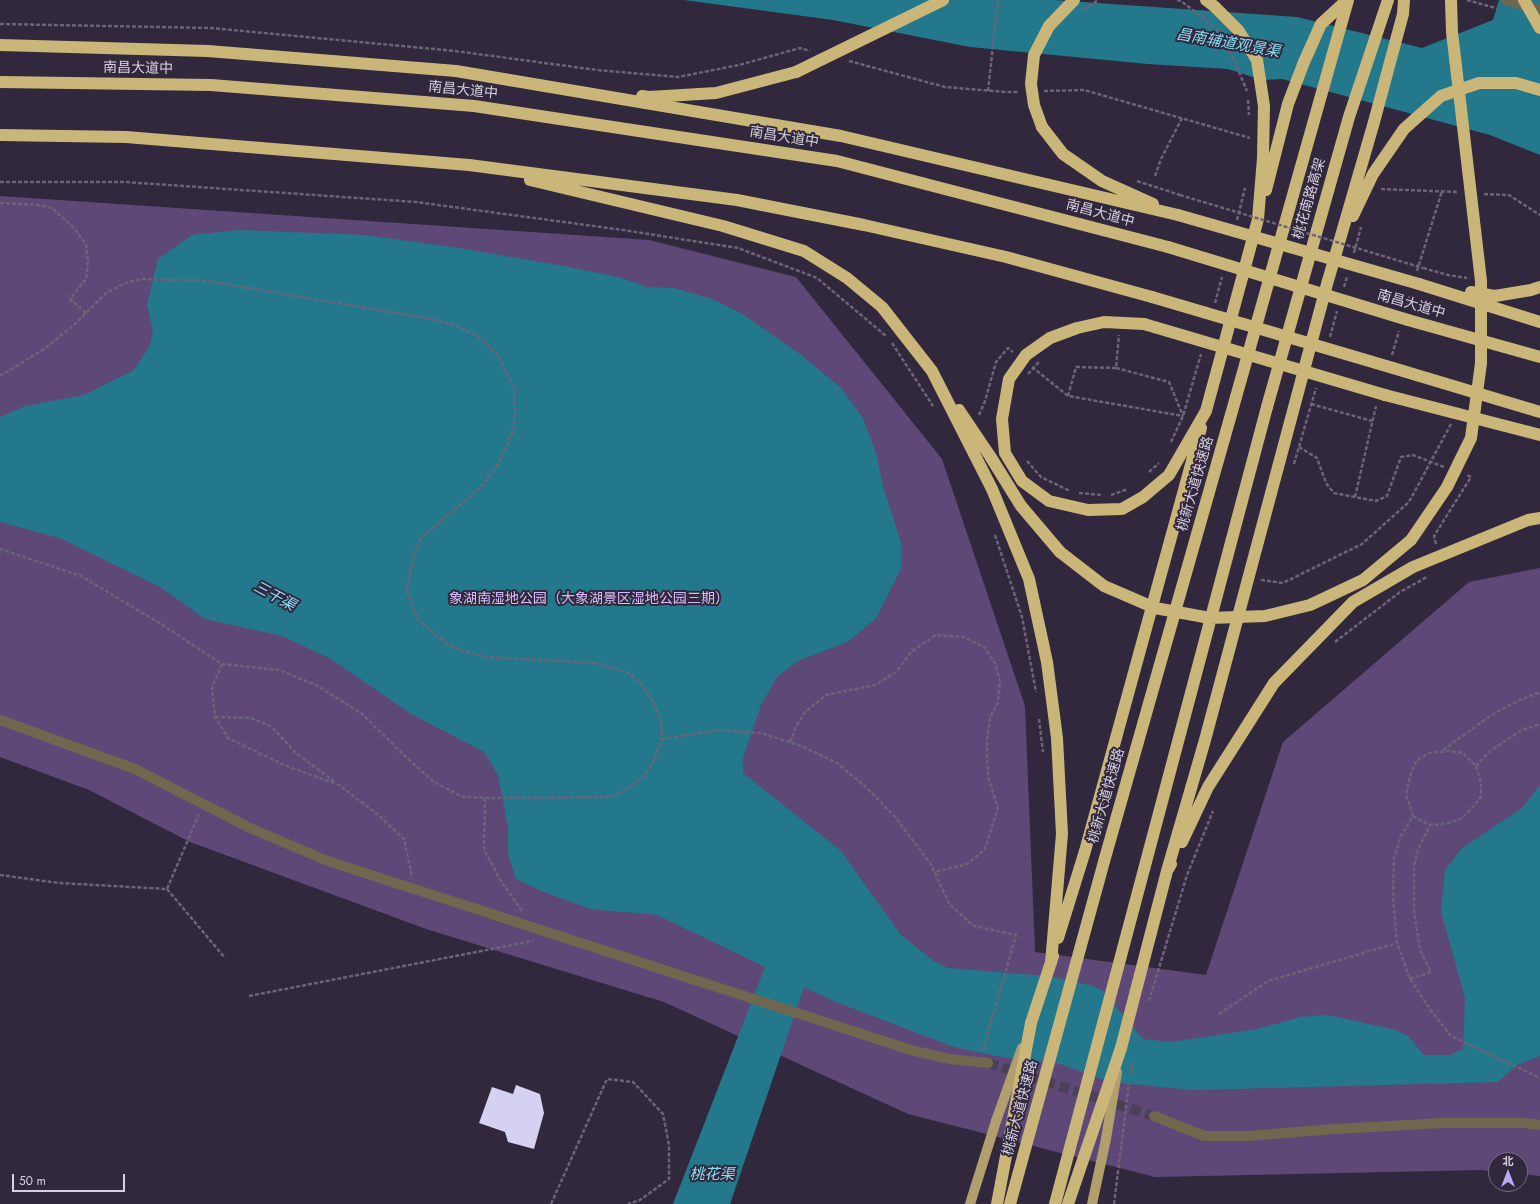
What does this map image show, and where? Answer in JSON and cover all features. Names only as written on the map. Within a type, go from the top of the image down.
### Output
[{"type":"highway","points":[[0,45],[208,52],[456,71],[649,97],[716,93],[796,72],[943,0]]},
{"type":"highway","points":[[1074,0],[1049,26],[1034,56],[1031,84],[1034,105],[1042,127],[1063,154],[1102,180],[1178,215]]},
{"type":"highway","points":[[1206,0],[1238,30],[1256,60],[1264,106],[1258,219]]},
{"type":"highway","points":[[997,1204],[1031,1023],[1085,851],[1206,411],[1288,104],[1304,62],[1321,24],[1348,0]]},
{"type":"highway","name":"桃花南路高架","points":[[1236,397],[1348,0]]},
{"type":"highway","points":[[1068,1204],[1121,1048],[1137,982],[1205,740],[1327,284],[1374,122],[1402,14],[1404,0]]},
{"type":"highway","points":[[469,165],[723,226],[804,251],[847,278],[882,307],[932,371],[990,456],[1021,506],[1060,552],[1104,586],[1155,608],[1210,618],[1265,616],[1310,606],[1363,580],[1411,540],[1447,487],[1471,438],[1481,363],[1481,281],[1452,32],[1451,0]]},
{"type":"highway","points":[[1524,0],[1540,28]]},
{"type":"highway","name":"桃花南路高架","points":[[1055,1204],[1267,407],[1349,117],[1386,4]]},
{"type":"highway","points":[[456,71],[841,136],[1178,215],[1416,283],[1540,322]]},
{"type":"highway","name":"南昌大道中","points":[[0,82],[211,85],[474,106],[837,161],[1168,247],[1404,325],[1540,357]]},
{"type":"highway","points":[[1327,284],[1356,210],[1373,174],[1404,128],[1441,96],[1479,83],[1516,83],[1540,90]]},
{"type":"highway","points":[[0,135],[126,137],[469,165],[737,200],[864,225],[1006,257],[1392,364],[1540,412]]},
{"type":"highway","points":[[1416,283],[1495,296],[1540,287]]},
{"type":"highway","points":[[1206,411],[1169,475],[1143,497],[1122,509],[1088,510],[1049,501],[1022,481],[1005,453],[1002,419],[1009,379],[1026,355],[1050,338],[1077,328],[1104,322],[1144,324],[1385,395],[1540,435]]},
{"type":"highway","points":[[932,371],[992,489],[1029,579],[1047,662],[1057,738],[1062,834],[1050,963]]},
{"type":"highway","name":"桃新大道快速路","points":[[1010,1204],[1105,858],[1236,397]]},
{"type":"highway","points":[[1168,871],[1208,787],[1274,683],[1353,602],[1413,567],[1528,520],[1540,518]]},
{"type":"main road","points":[[970,1204],[996,1121],[1031,1023]]},
{"type":"main road","points":[[1092,1204],[1106,1139],[1121,1048]]},
{"type":"street","points":[[1506,0],[1540,10]]},
{"type":"street","points":[[0,720],[135,769],[250,828],[328,860],[914,1051],[950,1059],[984,1062]]},
{"type":"street","points":[[1154,1116],[1204,1136],[1248,1136],[1334,1129],[1443,1123],[1524,1123],[1540,1125]]},
{"type":"path","points":[[988,91],[998,0]]},
{"type":"path","points":[[1078,14],[1098,0]]},
{"type":"path","points":[[1177,0],[1182,1],[1216,28],[1235,62]]},
{"type":"path","points":[[1467,0],[1491,6]]},
{"type":"path","points":[[0,24],[211,28],[455,52],[597,70],[678,77],[739,65],[800,48],[816,52]]},
{"type":"path","points":[[846,60],[945,87],[1021,92]]},
{"type":"path","points":[[1037,91],[1084,90],[1250,138]]},
{"type":"path","points":[[1155,176],[1161,159],[1182,118]]},
{"type":"path","points":[[1132,179],[1180,195],[1423,268]]},
{"type":"path","points":[[0,182],[125,182],[416,202],[615,229],[738,248],[817,278],[887,337],[934,408]]},
{"type":"path","points":[[1407,306],[1416,283],[1442,191]]},
{"type":"path","points":[[0,204],[38,205],[52,208],[76,229],[86,244],[88,260],[86,279],[70,299],[86,313]]},
{"type":"path","points":[[0,376],[44,349],[106,294],[125,283],[143,279],[207,281],[432,319],[459,327],[478,336],[497,354],[514,388],[514,427],[498,464],[482,486],[422,537],[414,554],[407,589],[418,619],[446,643],[460,650],[487,657],[597,663],[629,672],[642,686],[655,705],[661,722],[662,738],[654,760],[644,776],[630,788],[612,797],[463,797],[434,782],[361,713],[316,685],[279,670],[222,664],[161,624],[81,576],[0,549]]},
{"type":"path","points":[[1392,364],[1404,325]]},
{"type":"path","points":[[1116,368],[1119,334]]},
{"type":"path","points":[[976,421],[985,401],[996,362],[1008,348],[1015,354]]},
{"type":"path","points":[[1028,374],[1039,362]]},
{"type":"path","points":[[1030,366],[1068,396],[1183,416],[1169,382],[1116,368],[1076,367],[1068,396]]},
{"type":"path","points":[[1311,404],[1372,421]]},
{"type":"path","points":[[1355,497],[1377,405]]},
{"type":"path","points":[[1299,447],[1318,458],[1326,483],[1334,493],[1376,501],[1387,496],[1400,457],[1413,455],[1451,470]]},
{"type":"path","points":[[1437,547],[1434,536],[1471,477],[1464,474]]},
{"type":"path","points":[[994,534],[1022,617],[1036,693]]},
{"type":"path","points":[[1334,643],[1400,592],[1432,575]]},
{"type":"path","points":[[790,742],[805,712],[826,695],[875,685],[896,672],[912,651],[936,635],[964,637],[984,647],[995,663],[1000,681],[998,702],[990,718],[987,740],[989,780],[998,808],[985,849],[968,864],[934,872]]},
{"type":"path","points":[[222,664],[212,687],[215,717],[228,738],[284,765],[339,785]]},
{"type":"path","points":[[1442,751],[1490,716],[1518,701],[1540,692]]},
{"type":"path","points":[[1039,715],[1043,753]]},
{"type":"path","points":[[215,717],[251,718],[272,727],[297,754],[376,814],[404,839],[414,889]]},
{"type":"path","points":[[1476,766],[1490,751],[1520,731],[1540,724]]},
{"type":"path","points":[[662,738],[719,730],[761,732],[801,746],[837,763],[868,789],[896,818],[930,863],[950,905],[974,926],[1016,935],[984,1062]]},
{"type":"path","points":[[1442,751],[1463,753],[1476,766],[1481,783],[1481,796],[1473,807],[1460,819],[1445,824],[1430,825],[1413,816],[1406,794],[1411,773],[1417,760],[1430,753],[1442,751]]},
{"type":"path","points":[[485,798],[484,850],[501,881],[534,928]]},
{"type":"path","points":[[166,889],[203,804]]},
{"type":"path","points":[[1148,1002],[1187,875],[1216,805]]},
{"type":"path","points":[[1413,816],[1400,836],[1394,858],[1393,895],[1397,943],[1410,979],[1432,1012],[1451,1036],[1540,1078]]},
{"type":"path","points":[[1410,979],[1431,972],[1420,950],[1414,911],[1414,866],[1418,850],[1430,825]]},
{"type":"path","points":[[0,875],[59,883],[166,889],[225,958]]},
{"type":"path","points":[[249,996],[537,941]]},
{"type":"path","points":[[1219,1014],[1268,981],[1397,943]]},
{"type":"path","points":[[1114,1204],[1132,1061]]},
{"type":"path","points":[[551,1204],[607,1079],[633,1082],[663,1114],[669,1145],[669,1179],[640,1200],[628,1204]]},
{"type":"green space","name":"象湖南湿地公园（大象湖景区湿地公园三期）","points":[[0,196],[649,240],[796,277],[942,459],[1025,706],[1035,952],[1206,975],[1283,742],[1469,582],[1540,568],[1540,1176],[1528,1175],[1528,1152],[1488,1152],[1488,1171],[1155,1177],[908,1114],[664,1002],[429,930],[190,842],[89,790],[0,757]]},
{"type":"water","name":"昌南辅道观景渠","points":[[684,0],[1054,0],[1297,17],[1422,48],[1493,20],[1499,0],[1540,0],[1540,155],[1490,135],[1282,79],[1262,80],[1228,69],[1148,64],[970,47],[833,20]]},
{"type":"water","points":[[239,230],[364,235],[459,248],[569,267],[618,277],[647,287],[674,288],[715,300],[742,314],[800,354],[841,388],[863,418],[876,453],[883,486],[901,543],[901,569],[876,618],[849,641],[798,661],[777,677],[761,705],[743,758],[743,773],[841,851],[901,935],[935,962],[948,968],[1047,976],[1090,985],[1102,990],[1143,1039],[1171,1042],[1258,1029],[1300,1017],[1328,1015],[1396,1030],[1409,1037],[1424,1055],[1450,1055],[1463,1049],[1465,998],[1441,911],[1445,870],[1462,848],[1522,808],[1540,785],[1540,1056],[1517,1065],[1498,1082],[1193,1090],[1110,1082],[1060,1064],[1007,1058],[954,1047],[836,1002],[804,987],[730,1204],[673,1204],[765,967],[657,915],[590,909],[539,890],[516,879],[508,854],[508,827],[498,775],[484,752],[411,714],[331,659],[282,636],[205,619],[162,588],[60,538],[0,522],[0,417],[25,406],[84,395],[134,370],[150,345],[153,331],[147,305],[158,259],[192,235]]},
{"type":"building","points":[[516,1085],[540,1094],[544,1113],[534,1149],[508,1142],[505,1132],[479,1123],[492,1087],[513,1094]]},
{"type":"tunnel","points":[[988,1063],[1154,1116]]},
{"type":"water label","name":"三干渠","points":[[274,597]]},
{"type":"water label","name":"桃花渠","points":[[712,1175]]}]
